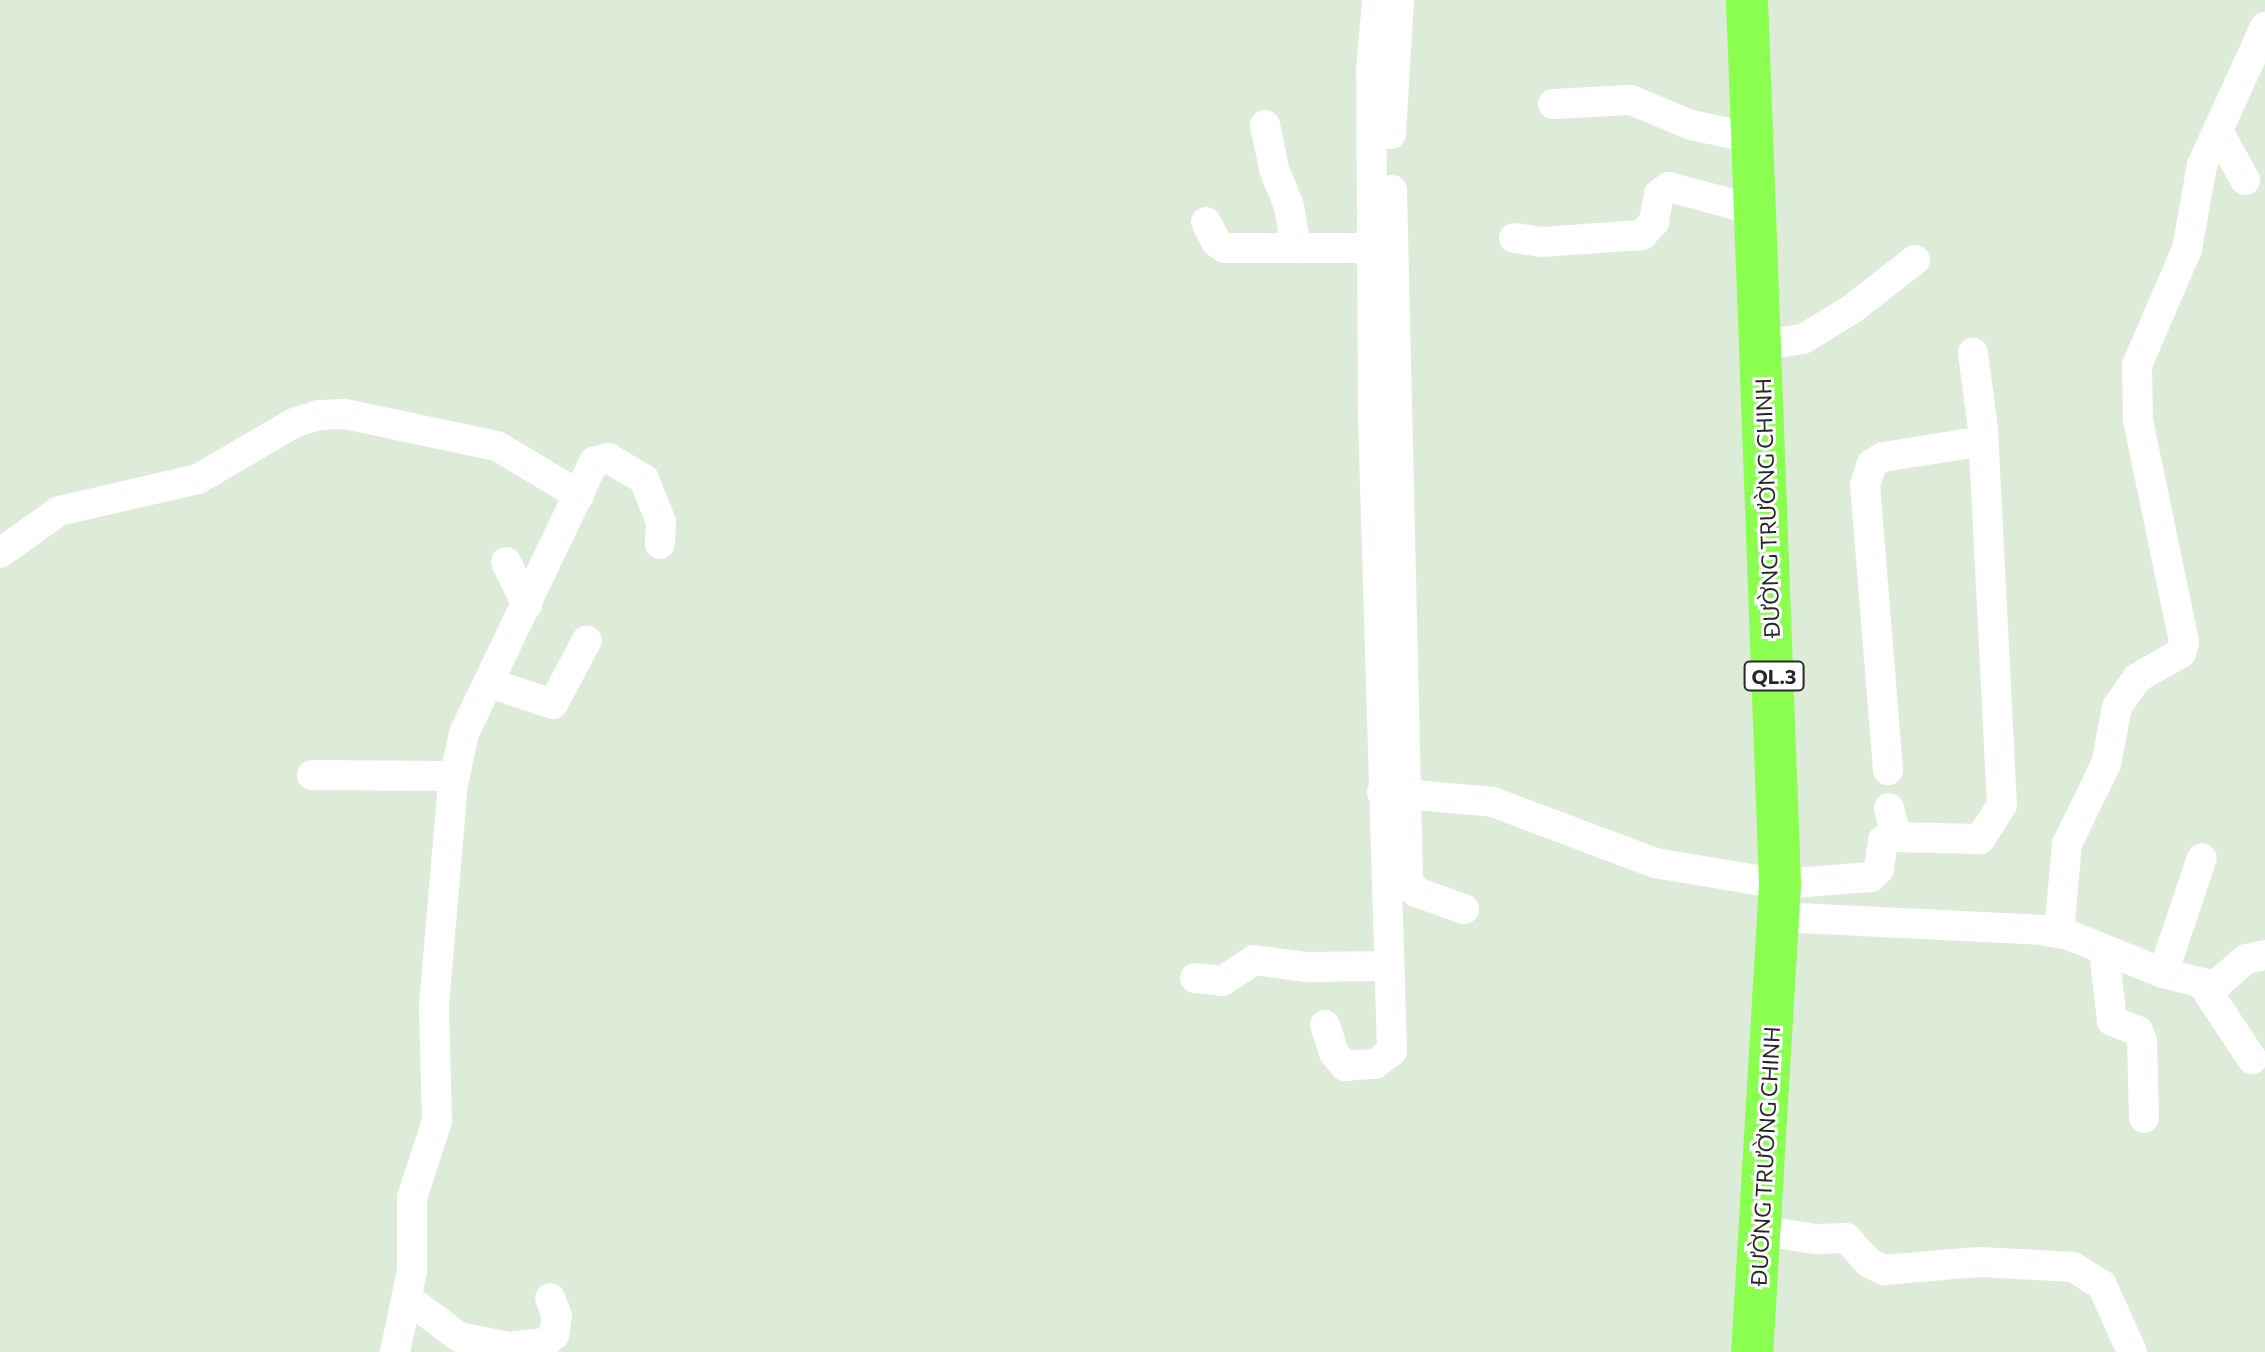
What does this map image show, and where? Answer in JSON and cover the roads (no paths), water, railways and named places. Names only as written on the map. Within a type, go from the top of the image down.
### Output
[{"type":"highway","name":"ĐƯỜNG TRƯỜNG CHINH","points":[[1747,0],[1779,901],[1763,1231],[1752,1352]]},
{"type":"street","points":[[1377,0],[1371,70],[1372,248],[1385,419]]},
{"type":"street","points":[[1325,1025],[1334,1053],[1345,1066],[1383,1061],[1392,1051],[1389,966],[1395,792],[1385,419],[1391,125],[1399,0]]},
{"type":"street","points":[[2059,933],[2067,844],[2106,764],[2117,707],[2137,678],[2173,661],[2184,642],[2135,389],[2137,365],[2187,249],[2196,185],[2265,27]]},
{"type":"street","points":[[1553,104],[1631,100],[1691,125],[1752,138]]},
{"type":"street","points":[[1265,125],[1296,248]]},
{"type":"street","points":[[2218,131],[2245,180]]},
{"type":"street","points":[[1514,238],[1542,242],[1642,235],[1654,222],[1659,194],[1669,187],[1755,210]]},
{"type":"street","points":[[1206,222],[1225,248],[1372,248]]},
{"type":"street","points":[[1761,345],[1803,339],[1852,309],[1915,260]]},
{"type":"street","points":[[1779,901],[1871,877],[1879,869],[1883,840],[1892,823],[1980,839],[2002,805],[1984,441],[1973,353]]},
{"type":"street","points":[[0,553],[59,511],[198,479],[294,423],[318,415],[345,414],[497,446],[579,495]]},
{"type":"street","points":[[1888,770],[1865,485],[1872,464],[1883,457],[1984,441]]},
{"type":"street","points":[[395,1352],[407,1298],[412,1198],[437,1121],[433,1025],[454,776],[464,733],[594,462],[608,458],[628,466],[654,496],[660,544]]},
{"type":"street","points":[[506,562],[527,605]]},
{"type":"street","points":[[489,683],[553,704],[587,640]]},
{"type":"street","points":[[312,775],[454,776]]},
{"type":"street","points":[[1395,792],[1493,802],[1655,863],[1779,901],[1918,921],[2059,933],[2203,985],[2224,982],[2246,959],[2265,955]]},
{"type":"street","points":[[1395,792],[1408,881],[1416,892],[1464,909]]},
{"type":"street","points":[[2163,973],[2202,858]]},
{"type":"street","points":[[2104,951],[2112,1021],[2138,1031],[2142,1041],[2144,1118]]},
{"type":"street","points":[[1195,978],[1222,981],[1254,960],[1305,967],[1389,966]]},
{"type":"street","points":[[2203,985],[2252,1059]]},
{"type":"street","points":[[1763,1231],[1816,1239],[1846,1238],[1869,1263],[1884,1270],[1979,1262],[2073,1267],[2102,1285],[2132,1352]]},
{"type":"street","points":[[407,1298],[459,1337],[510,1347],[544,1343],[554,1335],[557,1316],[550,1298]]}]
